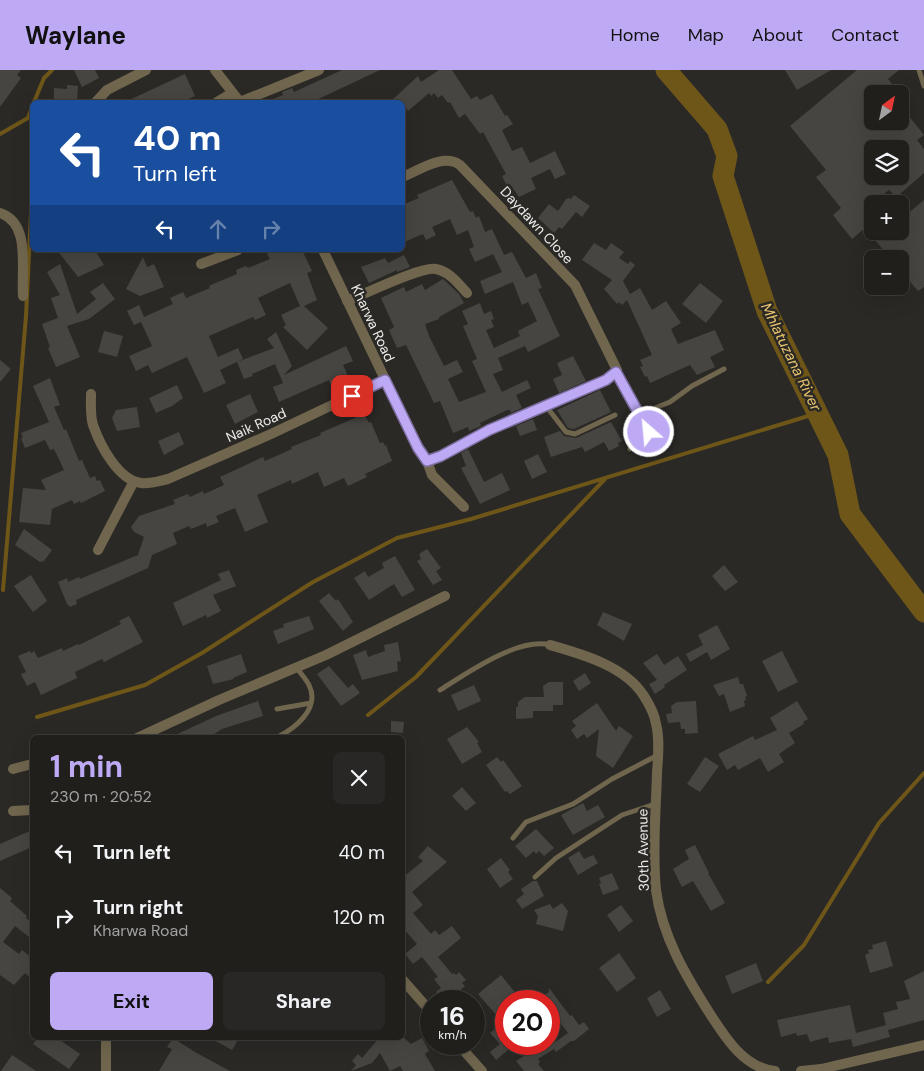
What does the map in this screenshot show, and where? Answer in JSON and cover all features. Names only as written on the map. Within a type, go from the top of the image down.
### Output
[{"type":"street","points":[[98,100],[107,90],[146,70]]},
{"type":"street","points":[[216,70],[238,100]]},
{"type":"street","points":[[245,100],[319,70]]},
{"type":"street","points":[[220,100],[232,92]]},
{"type":"street","name":"Daydawn Close","points":[[405,176],[448,160],[460,165],[575,285],[616,368]]},
{"type":"street","points":[[0,213],[8,216],[20,229],[23,296]]},
{"type":"street","points":[[201,264],[233,252]]},
{"type":"street","name":"Kharwa Road","points":[[324,252],[418,448],[427,461],[432,475],[464,506]]},
{"type":"street","points":[[347,301],[427,269],[445,272],[452,276],[467,293]]},
{"type":"street","points":[[427,461],[441,456],[489,430],[606,380],[616,368]]},
{"type":"street","name":"Naik Road","points":[[134,481],[154,483],[168,479],[271,434],[385,380]]},
{"type":"street","points":[[91,394],[91,416],[99,438],[120,471],[134,481],[98,550]]},
{"type":"street","points":[[143,735],[219,700],[297,668],[445,596]]},
{"type":"street","name":"30th Avenue","points":[[550,645],[598,661],[637,687],[644,696],[656,723],[658,755],[654,865],[660,910],[679,963],[728,1042],[750,1062],[776,1071]]},
{"type":"street","points":[[13,769],[30,765]]},
{"type":"street","points":[[13,811],[30,810]]},
{"type":"street","points":[[405,982],[420,999]]},
{"type":"street","points":[[106,1040],[106,1071]]},
{"type":"street","points":[[801,1071],[821,1069],[924,1045]]},
{"type":"street","points":[[468,1055],[482,1071]]},
{"type":"lane","points":[[919,70],[924,86]]},
{"type":"lane","points":[[616,368],[649,432],[630,449]]},
{"type":"lane","points":[[640,414],[670,402],[692,386],[724,369]]},
{"type":"lane","points":[[546,405],[566,432],[571,434],[575,434],[614,415]]},
{"type":"lane","points":[[440,690],[494,657],[508,651],[537,644],[550,645]]},
{"type":"lane","points":[[282,735],[290,731],[299,722],[307,712],[310,703],[310,686],[297,668]]},
{"type":"lane","points":[[277,709],[310,703]]},
{"type":"lane","points":[[513,838],[526,822],[573,804],[612,779],[658,755]]},
{"type":"lane","points":[[535,877],[556,858],[622,815],[656,803]]},
{"type":"building","points":[[0,70],[21,70],[17,75],[21,78],[0,107]]},
{"type":"building","points":[[74,70],[95,70],[99,78],[82,87]]},
{"type":"building","points":[[342,70],[380,70],[316,100],[271,100],[283,95],[282,92],[292,88],[294,92]]},
{"type":"building","points":[[439,70],[452,70],[471,99],[477,96],[480,100],[492,94],[505,116],[507,115],[513,124],[502,130],[512,151],[522,147],[530,163],[555,151],[566,174],[555,179],[550,169],[531,178],[536,189],[519,197],[510,184],[507,186],[502,176],[506,174],[483,132],[480,134],[465,114],[459,118],[450,102],[448,103],[442,95],[438,98],[434,93],[431,96],[429,93],[408,111],[405,106],[405,100],[392,100],[418,76],[421,82]]},
{"type":"building","points":[[785,70],[831,70],[797,90]]},
{"type":"building","points":[[857,70],[899,70],[888,79],[893,85],[864,85],[864,130],[909,130],[909,116],[924,135],[917,140],[924,149],[924,173],[898,195],[894,195],[889,190],[883,195],[864,195],[864,229],[852,239],[833,215],[841,208],[816,177],[826,170],[790,126]]},
{"type":"building","points":[[185,74],[195,96],[186,100],[129,100]]},
{"type":"building","points":[[67,85],[78,86],[77,100],[54,100],[54,88],[67,89]]},
{"type":"building","points":[[452,180],[470,212],[473,211],[476,218],[479,216],[485,232],[492,229],[504,255],[512,252],[526,278],[536,273],[542,288],[538,289],[560,336],[528,352],[525,346],[498,358],[503,370],[493,374],[502,392],[527,380],[531,388],[516,395],[522,408],[511,413],[510,410],[507,410],[480,423],[481,426],[469,431],[468,427],[453,433],[440,401],[434,403],[406,345],[397,348],[389,330],[394,327],[381,298],[404,287],[406,292],[422,284],[425,290],[443,279],[459,294],[464,303],[439,317],[439,319],[425,324],[444,366],[457,360],[463,372],[448,379],[459,402],[486,392],[472,361],[477,359],[463,326],[468,324],[462,311],[480,303],[484,314],[491,311],[494,319],[491,320],[494,327],[486,330],[494,348],[520,336],[518,331],[537,321],[528,302],[522,305],[513,282],[485,294],[480,281],[502,272],[493,254],[475,262],[469,249],[474,247],[468,230],[457,235],[450,219],[432,227],[436,235],[426,240],[423,234],[405,242],[405,204],[419,198],[417,195]]},
{"type":"building","points":[[574,195],[590,206],[582,217],[576,212],[562,229],[559,227],[554,233],[538,218],[549,204],[558,211],[566,199],[571,199]]},
{"type":"building","points":[[924,200],[924,287],[918,291],[909,280],[909,250],[883,250],[875,240],[909,240],[909,212]]},
{"type":"building","points":[[594,243],[606,250],[611,243],[624,252],[619,258],[628,264],[630,261],[635,265],[623,281],[630,294],[640,288],[652,310],[666,301],[681,323],[671,329],[678,344],[715,330],[724,350],[710,357],[715,367],[697,375],[690,365],[650,383],[640,367],[643,366],[640,360],[652,355],[627,300],[622,305],[619,302],[617,304],[604,289],[612,280],[582,260]]},
{"type":"building","points":[[59,252],[96,252],[104,265],[78,277]]},
{"type":"building","points":[[271,252],[303,252],[312,271],[307,273],[317,300],[304,306],[328,328],[307,350],[283,327],[286,325],[281,315],[300,306],[290,283],[258,298],[266,315],[255,320],[253,317],[209,336],[218,357],[238,348],[243,359],[220,370],[226,383],[204,393],[187,357],[152,373],[148,365],[136,371],[129,356],[152,346],[141,322],[134,325],[127,311],[139,305],[144,317],[173,304],[170,298],[183,292],[186,298],[237,274],[236,270],[246,266],[248,268],[270,259],[267,254]]},
{"type":"building","points":[[404,255],[410,267],[397,272],[397,270],[369,283],[361,267],[385,258],[388,263]]},
{"type":"building","points":[[143,257],[147,267],[154,264],[164,287],[140,296],[126,289]]},
{"type":"building","points":[[60,264],[77,314],[96,299],[90,292],[103,283],[115,299],[89,319],[67,326],[80,357],[56,367],[48,348],[50,347],[42,324],[58,318],[51,298],[60,295],[47,272]]},
{"type":"building","points":[[700,283],[723,301],[706,323],[682,304]]},
{"type":"building","points":[[104,331],[123,336],[117,357],[98,352]]},
{"type":"building","points":[[276,332],[292,366],[284,375],[346,346],[353,361],[343,365],[347,374],[346,377],[330,384],[329,380],[279,402],[273,387],[283,383],[275,364],[244,379],[237,362],[274,348],[267,339]]},
{"type":"building","points":[[573,356],[586,381],[559,393],[553,379],[562,375],[557,363]]},
{"type":"building","points":[[0,360],[11,369],[0,382]]},
{"type":"building","points":[[50,378],[60,405],[54,407],[64,430],[66,429],[79,461],[82,460],[90,478],[95,476],[97,481],[100,480],[105,491],[81,503],[80,501],[74,504],[72,500],[52,509],[50,525],[19,522],[23,488],[46,490],[41,480],[64,470],[54,449],[50,450],[45,440],[25,448],[21,438],[23,438],[21,433],[49,422],[33,386]]},
{"type":"building","points":[[177,385],[183,398],[172,406],[156,413],[149,398]]},
{"type":"building","points":[[600,390],[611,412],[574,429],[568,428],[557,410]]},
{"type":"building","points":[[250,394],[258,412],[235,424],[226,405]]},
{"type":"building","points":[[137,407],[140,427],[117,431],[112,418],[116,410]]},
{"type":"building","points":[[364,414],[369,423],[371,422],[380,443],[383,442],[386,445],[392,461],[365,474],[367,477],[348,486],[344,478],[324,487],[318,472],[292,484],[291,480],[257,495],[268,522],[245,532],[235,508],[216,516],[219,522],[207,527],[206,523],[191,529],[189,526],[173,533],[177,544],[152,555],[148,568],[76,600],[77,604],[70,607],[67,604],[58,582],[67,578],[68,582],[79,577],[80,579],[138,555],[144,537],[134,532],[131,527],[139,516],[175,504],[173,500],[188,494],[190,497],[203,491],[204,494],[224,485],[220,477],[263,457],[265,461],[292,449],[291,447],[321,435],[320,433]]},
{"type":"building","points":[[533,419],[537,430],[520,436],[516,426]]},
{"type":"building","points":[[611,422],[622,441],[618,443],[619,446],[609,451],[604,442],[585,452],[582,447],[551,457],[544,437],[560,431],[564,436],[576,438]]},
{"type":"building","points":[[179,432],[184,444],[164,455],[158,441]]},
{"type":"building","points":[[468,449],[484,482],[502,473],[510,490],[480,504],[461,468],[466,466],[461,453]]},
{"type":"building","points":[[538,454],[547,472],[532,479],[524,461]]},
{"type":"building","points":[[24,529],[52,550],[44,561],[40,562],[15,545]]},
{"type":"building","points":[[427,549],[441,568],[436,571],[442,580],[433,585],[417,561],[421,559],[419,554]]},
{"type":"building","points":[[395,556],[415,590],[402,597],[394,584],[369,600],[354,578],[365,571],[368,577],[384,568],[382,563]]},
{"type":"building","points":[[724,565],[738,582],[725,591],[712,576]]},
{"type":"building","points":[[229,570],[236,586],[213,595],[221,611],[207,618],[206,615],[183,626],[173,603],[221,580],[218,574]]},
{"type":"building","points":[[31,575],[47,601],[33,612],[14,586]]},
{"type":"building","points":[[329,593],[336,601],[338,599],[353,622],[343,631],[319,601]]},
{"type":"building","points":[[603,612],[632,624],[624,641],[597,625]]},
{"type":"building","points":[[129,616],[143,642],[104,662],[102,659],[75,672],[77,678],[41,695],[35,682],[27,686],[21,674],[26,672],[18,656],[34,651],[38,658],[62,648],[63,651],[121,624],[119,621]]},
{"type":"building","points":[[309,616],[314,629],[278,644],[273,631],[284,627],[283,624]]},
{"type":"building","points":[[717,625],[730,649],[711,660],[707,652],[690,662],[686,654],[703,645],[698,635]]},
{"type":"building","points":[[398,642],[401,661],[397,662],[398,671],[362,680],[353,655],[366,650],[368,657],[385,651],[384,645]]},
{"type":"building","points":[[782,651],[798,682],[778,692],[762,661]]},
{"type":"building","points":[[241,654],[247,672],[234,679],[213,684],[207,666]]},
{"type":"building","points":[[657,654],[664,665],[678,656],[687,670],[664,685],[665,687],[655,694],[649,684],[657,680],[643,663]]},
{"type":"building","points":[[329,666],[348,688],[353,684],[360,693],[341,706],[317,674]]},
{"type":"building","points":[[585,673],[591,683],[579,691],[573,681]]},
{"type":"building","points":[[738,677],[740,684],[743,684],[747,696],[744,701],[745,706],[730,712],[724,694],[719,696],[713,685]]},
{"type":"building","points":[[549,682],[563,682],[563,705],[553,705],[553,711],[533,711],[533,718],[516,719],[518,702],[525,697],[544,697],[543,686]]},
{"type":"building","points":[[474,685],[481,701],[458,711],[451,695]]},
{"type":"building","points":[[258,701],[263,716],[222,729],[213,735],[175,735],[216,716]]},
{"type":"building","points":[[696,701],[698,733],[685,734],[685,729],[681,729],[680,722],[668,723],[666,714],[672,713],[671,706],[677,702]]},
{"type":"building","points":[[797,701],[808,719],[803,722],[804,724],[789,733],[795,743],[779,754],[784,762],[768,772],[760,758],[738,770],[735,765],[727,770],[718,754],[753,736],[755,740],[777,730],[770,718]]},
{"type":"building","points":[[597,703],[616,731],[619,726],[633,736],[613,768],[596,756],[599,729],[587,738],[584,734],[577,739],[571,730],[576,726],[572,721]]},
{"type":"building","points":[[391,721],[404,722],[403,733],[391,732]]},
{"type":"building","points":[[467,727],[479,742],[477,743],[482,752],[462,764],[447,739]]},
{"type":"building","points":[[497,757],[501,762],[503,760],[522,786],[510,794],[507,791],[505,792],[486,765]]},
{"type":"building","points":[[705,757],[719,766],[700,792],[687,784]]},
{"type":"building","points":[[462,787],[476,803],[466,811],[452,796]]},
{"type":"building","points":[[583,803],[587,811],[598,805],[605,817],[573,835],[561,815]]},
{"type":"building","points":[[536,829],[554,848],[544,856],[539,851],[536,854],[534,851],[526,858],[515,846]]},
{"type":"building","points":[[30,831],[30,848],[0,861],[0,844]]},
{"type":"building","points":[[695,845],[725,903],[711,911],[693,881],[682,887],[673,869],[689,859],[685,850]]},
{"type":"building","points":[[428,846],[447,862],[412,892],[423,905],[413,913],[431,934],[435,930],[439,935],[452,926],[461,938],[438,957],[452,974],[456,975],[459,972],[466,980],[462,983],[465,986],[461,990],[438,990],[441,988],[434,979],[438,977],[422,957],[413,964],[405,954],[417,944],[405,930],[405,876],[423,861],[418,857]]},
{"type":"building","points":[[579,851],[584,859],[593,855],[598,863],[578,875],[568,858]]},
{"type":"building","points":[[501,858],[510,870],[508,872],[513,879],[500,888],[487,869]]},
{"type":"building","points":[[612,873],[619,889],[603,895],[599,878]]},
{"type":"building","points":[[533,881],[537,881],[544,896],[522,909],[516,900],[524,894],[521,889]]},
{"type":"building","points":[[0,888],[12,898],[10,901],[27,916],[26,918],[30,921],[29,937],[15,926],[3,942],[19,954],[22,950],[30,956],[30,977],[25,973],[14,985],[0,975]]},
{"type":"building","points":[[562,903],[568,911],[563,931],[536,924],[538,916],[534,910],[550,904],[553,909]]},
{"type":"building","points":[[621,905],[633,921],[619,932],[607,915]]},
{"type":"building","points":[[886,941],[893,966],[870,973],[865,955],[869,953],[868,950],[873,949],[872,945]]},
{"type":"building","points":[[619,953],[636,978],[617,992],[599,968]]},
{"type":"building","points":[[756,963],[763,981],[732,994],[725,976]]},
{"type":"building","points":[[924,971],[924,1020],[888,1030],[890,1037],[853,1047],[851,1039],[829,1043],[828,1037],[810,1042],[807,1034],[797,1036],[796,1033],[781,1037],[777,1020],[850,1005],[856,1033],[886,1025],[883,1013],[898,1009],[896,1002],[910,999],[904,981]]},
{"type":"building","points":[[501,975],[513,990],[495,990],[495,1014],[485,1002],[485,990],[483,990]]},
{"type":"building","points":[[660,990],[671,1009],[657,1017],[647,998]]},
{"type":"building","points":[[560,1003],[579,1025],[584,1022],[589,1029],[560,1049],[560,1038],[568,1033],[560,1022]]},
{"type":"building","points":[[495,1029],[495,1038],[490,1033]]},
{"type":"building","points":[[405,1039],[411,1044],[420,1039],[420,1055],[426,1055],[435,1071],[403,1071],[400,1066],[390,1071],[380,1053],[372,1063],[351,1071],[356,1065],[352,1061],[358,1054],[362,1058],[377,1040]]},
{"type":"building","points":[[36,1040],[60,1040],[80,1054],[69,1069],[33,1044]]},
{"type":"building","points":[[172,1040],[176,1040],[230,1071],[159,1071],[172,1049],[167,1047]]},
{"type":"building","points":[[214,1040],[238,1040],[232,1050]]},
{"type":"building","points":[[495,1048],[495,1055],[502,1055],[496,1060],[490,1052]]},
{"type":"building","points":[[12,1055],[36,1071],[1,1071]]},
{"type":"building","points":[[526,1055],[544,1055],[538,1059],[540,1062],[538,1064],[544,1071],[524,1071],[516,1061]]},
{"type":"waterway","points":[[35,100],[44,78],[52,70]]},
{"type":"waterway","name":"Mhlatuzana River","points":[[666,70],[717,129],[727,156],[723,176],[767,311],[838,455],[850,514],[924,612]]},
{"type":"waterway","points":[[0,134],[28,118],[30,112]]},
{"type":"waterway","points":[[3,590],[26,316],[30,233]]},
{"type":"waterway","points":[[37,717],[145,685],[202,653],[313,582],[397,538],[471,519],[818,413]]},
{"type":"waterway","points":[[368,715],[416,677],[605,479]]},
{"type":"waterway","points":[[768,982],[804,945],[879,823],[924,773]]},
{"type":"route","points":[[352,396],[385,380],[418,448],[427,461],[441,456],[489,430],[606,380],[616,372],[649,432]]}]
